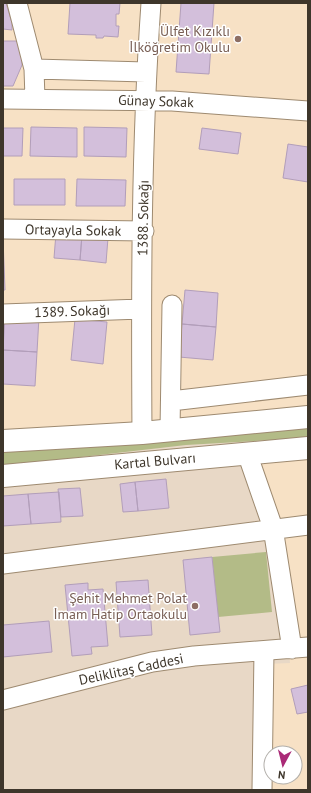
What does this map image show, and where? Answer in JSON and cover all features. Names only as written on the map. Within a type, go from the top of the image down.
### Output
[{"type":"main road","name":"Kartal Bulvarı","points":[[3,441],[142,433],[308,417]]},
{"type":"main road","name":"Kartal Bulvarı","points":[[3,476],[308,448]]},
{"type":"street","points":[[17,3],[34,70],[35,99]]},
{"type":"street","name":"1388. Sokağı","points":[[142,433],[141,309],[144,231],[145,100],[151,3]]},
{"type":"street","points":[[34,70],[146,72]]},
{"type":"street","name":"Günay Sokak","points":[[3,99],[203,102],[308,111]]},
{"type":"street","name":"Ortayayla Sokak","points":[[3,229],[144,231]]},
{"type":"street","points":[[170,430],[172,304]]},
{"type":"street","name":"1389. Sokağı","points":[[3,314],[141,309]]},
{"type":"street","points":[[171,401],[308,385]]},
{"type":"street","points":[[247,453],[273,528],[300,648]]},
{"type":"street","points":[[3,564],[273,528],[308,525]]},
{"type":"street","name":"Deliklitaş Caddesi","points":[[3,700],[152,662],[186,657],[300,648]]},
{"type":"street","points":[[262,790],[264,651]]},
{"type":"shaded area","points":[[248,431],[280,544],[290,663],[265,664],[266,745],[263,745],[263,785],[267,785],[267,790],[3,790],[3,455]]},
{"type":"green space","points":[[308,427],[308,438],[186,445],[3,466],[3,446]]},
{"type":"green space","points":[[266,552],[272,612],[218,617],[212,557]]},
{"type":"building","points":[[3,3],[6,3],[12,23],[12,30],[3,29]]},
{"type":"building","points":[[70,3],[120,3],[119,14],[116,14],[116,26],[119,26],[118,37],[104,36],[103,38],[96,38],[96,35],[68,34]]},
{"type":"building","points":[[181,3],[214,3],[209,74],[176,72]]},
{"type":"building","points":[[3,41],[17,41],[22,56],[22,65],[13,86],[3,86]]},
{"type":"building","points":[[31,127],[77,128],[77,157],[30,156]]},
{"type":"building","points":[[84,127],[127,128],[126,157],[84,156]]},
{"type":"building","points":[[3,128],[23,128],[22,156],[3,156]]},
{"type":"building","points":[[202,128],[241,133],[238,154],[199,149]]},
{"type":"building","points":[[288,144],[308,147],[308,182],[283,178]]},
{"type":"building","points":[[14,179],[65,179],[65,205],[14,205]]},
{"type":"building","points":[[77,179],[126,180],[125,206],[76,206]]},
{"type":"building","points":[[56,233],[82,235],[80,260],[54,258]]},
{"type":"building","points":[[82,235],[108,238],[106,263],[80,260]]},
{"type":"building","points":[[3,238],[5,290],[3,290]]},
{"type":"building","points":[[185,290],[218,293],[216,327],[182,324]]},
{"type":"building","points":[[5,315],[39,317],[37,352],[3,350]]},
{"type":"building","points":[[75,319],[107,322],[103,364],[71,360]]},
{"type":"building","points":[[182,324],[216,327],[213,360],[179,357]]},
{"type":"building","points":[[3,350],[37,352],[35,386],[3,384]]},
{"type":"building","points":[[166,479],[169,508],[138,511],[135,482]]},
{"type":"building","points":[[135,482],[138,511],[123,512],[120,484]]},
{"type":"building","points":[[80,488],[83,516],[61,517],[58,489]]},
{"type":"building","points":[[59,492],[61,522],[31,524],[28,494]]},
{"type":"building","points":[[28,494],[31,524],[3,526],[3,496]]},
{"type":"building","points":[[212,557],[220,632],[190,635],[183,560]]},
{"type":"building","points":[[148,580],[152,635],[120,637],[116,582]]},
{"type":"building","points":[[88,583],[88,590],[103,589],[108,646],[91,647],[92,654],[72,656],[65,585]]},
{"type":"building","points":[[49,621],[52,652],[3,657],[3,625]]},
{"type":"building","points":[[308,685],[308,712],[297,714],[291,689]]},
{"type":"place","name":"Ülfet Kızıklı İlköğretim Okulu","points":[[238,39]]},
{"type":"place","name":"Şehit Mehmet Polat İmam Hatip Ortaokulu","points":[[195,606]]}]
